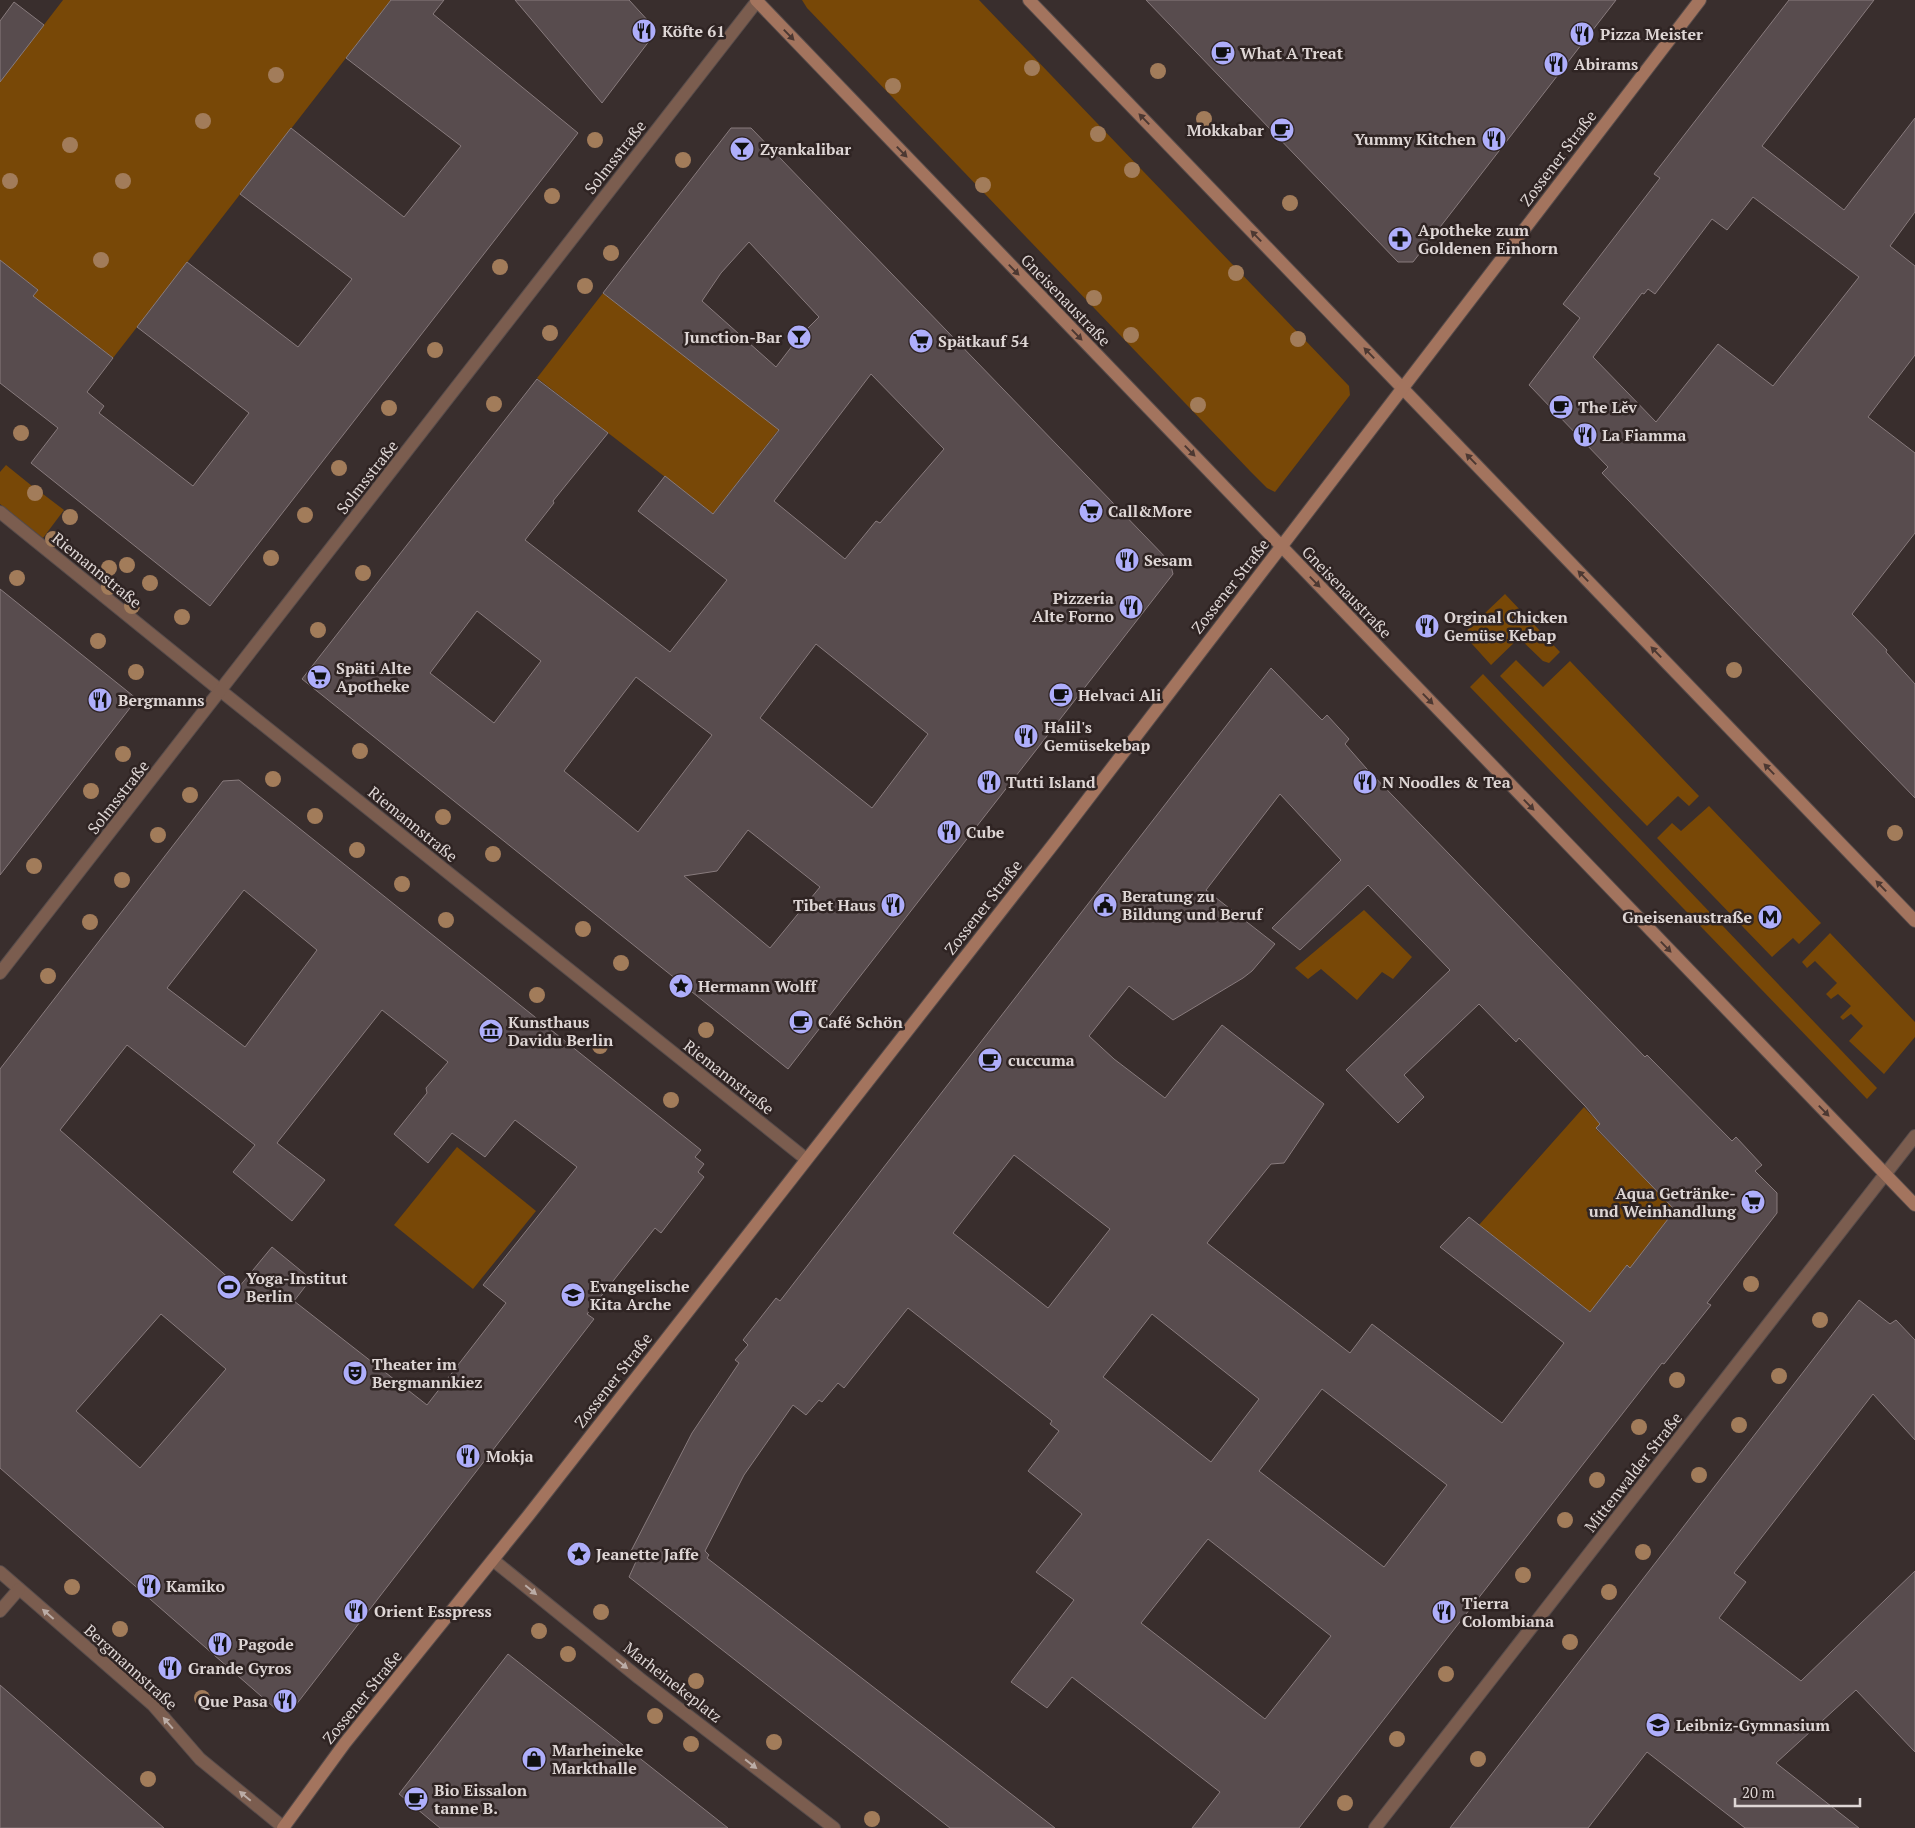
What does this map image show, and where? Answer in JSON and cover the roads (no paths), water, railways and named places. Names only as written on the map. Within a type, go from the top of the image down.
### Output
[{"type":"main road","name":"Gneisenaustraße","points":[[757,0],[1915,1205]]},
{"type":"main road","points":[[1029,0],[1915,921]]},
{"type":"main road","name":"Zossener Straße","points":[[283,1828],[346,1743],[493,1560],[1055,842],[1700,0]]},
{"type":"street","name":"Solmsstraße","points":[[0,974],[757,0]]},
{"type":"street","name":"Riemannstraße","points":[[0,512],[806,1159]]},
{"type":"street","name":"Mittenwalder Straße","points":[[1375,1828],[1915,1136]]},
{"type":"street","name":"Marheinekeplatz","points":[[493,1560],[639,1678],[834,1828]]},
{"type":"street","name":"Bergmannstraße","points":[[0,1572],[153,1705],[200,1759],[283,1828]]},
{"type":"street","points":[[0,1611],[19,1589]]},
{"type":"place","name":"Köfte 61","points":[[644,31]]},
{"type":"place","name":"Pizza Meister","points":[[1582,34]]},
{"type":"place","name":"What A Treat","points":[[1223,53]]},
{"type":"place","name":"Abirams","points":[[1556,64]]},
{"type":"place","name":"Mokkabar","points":[[1282,130]]},
{"type":"place","name":"Yummy Kitchen","points":[[1494,139]]},
{"type":"place","name":"Zyankalibar","points":[[742,149]]},
{"type":"place","name":"Apotheke zum Goldenen Einhorn","points":[[1400,239]]},
{"type":"place","name":"Junction-Bar","points":[[799,337]]},
{"type":"place","name":"Spätkauf 54","points":[[921,341]]},
{"type":"place","name":"The Lĕv","points":[[1561,407]]},
{"type":"place","name":"La Fiamma","points":[[1585,435]]},
{"type":"place","name":"Call&More","points":[[1091,511]]},
{"type":"place","name":"Sesam","points":[[1127,560]]},
{"type":"place","name":"Pizzeria Alte Forno","points":[[1131,607]]},
{"type":"place","name":"Orginal Chicken Gemüse Kebap","points":[[1427,626]]},
{"type":"place","name":"Späti Alte Apotheke","points":[[319,677]]},
{"type":"place","name":"Helvaci Ali","points":[[1061,695]]},
{"type":"place","name":"Bergmanns","points":[[100,700]]},
{"type":"place","name":"Halil's Gemüsekebap","points":[[1026,736]]},
{"type":"place","name":"Tutti Island","points":[[989,782]]},
{"type":"place","name":"N Noodles & Tea","points":[[1365,782]]},
{"type":"place","name":"Cube","points":[[949,832]]},
{"type":"place","name":"Tibet Haus","points":[[893,905]]},
{"type":"place","name":"Beratung zu Bildung und Beruf","points":[[1105,905]]},
{"type":"place","name":"Gneisenaustraße","points":[[1770,917]]},
{"type":"place","name":"Hermann Wolff","points":[[681,986]]},
{"type":"place","name":"Café Schön","points":[[801,1022]]},
{"type":"place","name":"Kunsthaus Davidu Berlin","points":[[491,1031]]},
{"type":"place","name":"cuccuma","points":[[990,1060]]},
{"type":"place","name":"Aqua Getränke- und Weinhandlung","points":[[1753,1202]]},
{"type":"place","name":"Yoga-Institut Berlin","points":[[229,1287]]},
{"type":"place","name":"Evangelische Kita Arche","points":[[573,1295]]},
{"type":"place","name":"Theater im Bergmannkiez","points":[[355,1373]]},
{"type":"place","name":"Mokja","points":[[468,1456]]},
{"type":"place","name":"Jeanette Jaffe","points":[[579,1554]]},
{"type":"place","name":"Kamiko","points":[[149,1586]]},
{"type":"place","name":"Orient Esspress","points":[[356,1611]]},
{"type":"place","name":"Tierra Colombiana","points":[[1444,1612]]},
{"type":"place","name":"Pagode","points":[[220,1644]]},
{"type":"place","name":"Grande Gyros","points":[[170,1668]]},
{"type":"place","name":"Que Pasa","points":[[285,1701]]},
{"type":"place","name":"Leibniz-Gymnasium","points":[[1658,1725]]},
{"type":"place","name":"Marheineke Markthalle","points":[[534,1759]]},
{"type":"place","name":"Bio Eissalon tanne B.","points":[[416,1799]]}]
